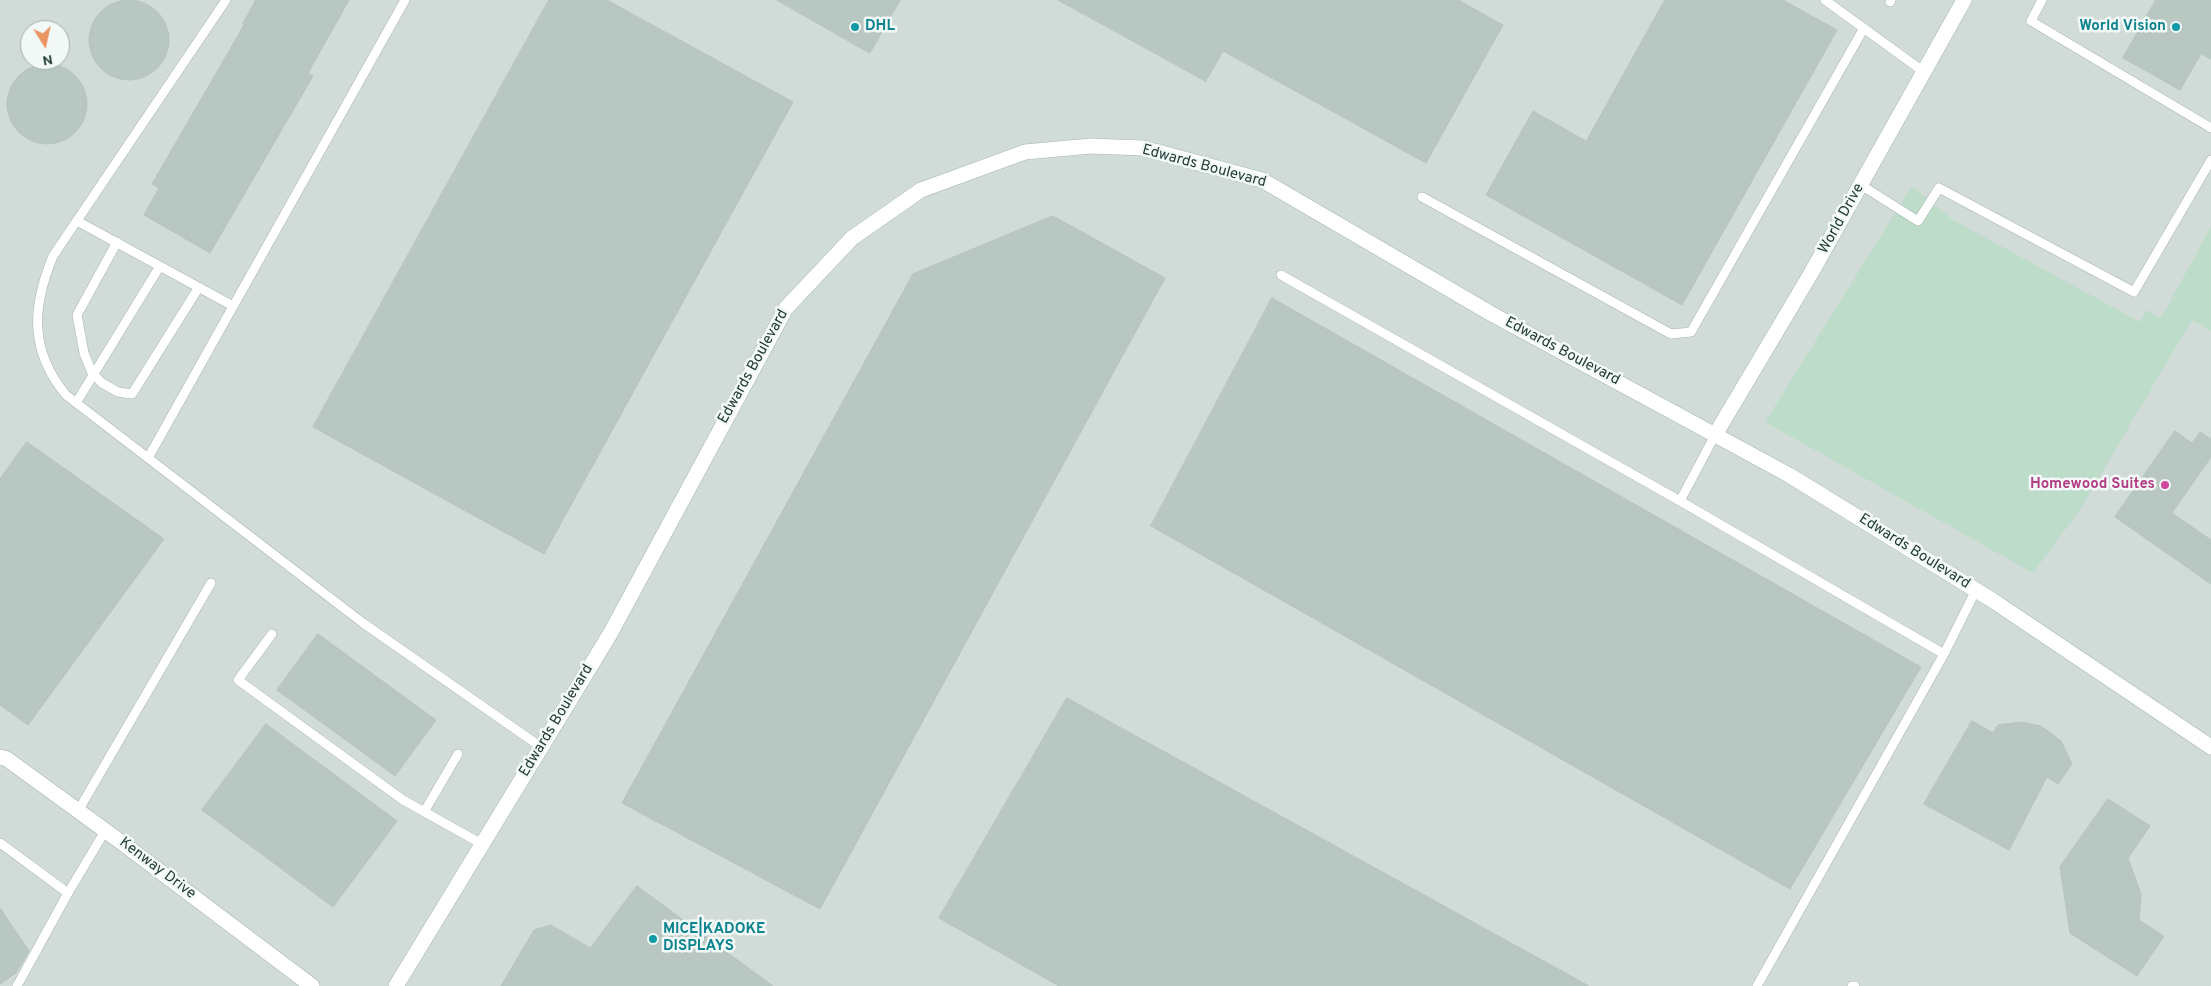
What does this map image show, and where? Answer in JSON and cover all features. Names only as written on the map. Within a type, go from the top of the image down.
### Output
[{"type":"street","name":"World Drive","points":[[1715,435],[1810,275],[1964,0]]},
{"type":"street","name":"Edwards Boulevard","points":[[396,986],[610,634],[786,308],[852,238],[921,190],[1025,152],[1091,146],[1144,148],[1262,180],[1490,313],[1789,476],[1976,590],[2211,747]]},
{"type":"street","name":"Kenway Drive","points":[[0,756],[7,759],[78,811],[312,986]]},
{"type":"lane","points":[[226,0],[50,263],[39,298],[37,318],[39,339],[49,369],[60,387],[76,403],[363,623],[541,747]]},
{"type":"lane","points":[[148,458],[405,0]]},
{"type":"lane","points":[[1825,0],[1924,72]]},
{"type":"lane","points":[[2042,0],[2031,21],[2211,128]]},
{"type":"lane","points":[[1422,197],[1671,334],[1691,332],[1864,28]]},
{"type":"lane","points":[[1861,185],[1918,221],[1938,188],[2134,292],[2211,160]]},
{"type":"lane","points":[[77,220],[233,306]]},
{"type":"lane","points":[[116,242],[77,315],[84,353],[92,373],[102,383],[118,392],[132,394],[198,287]]},
{"type":"lane","points":[[76,403],[86,389],[92,373],[160,266]]},
{"type":"lane","points":[[1281,275],[1680,501],[1944,654]]},
{"type":"lane","points":[[1680,501],[1715,435]]},
{"type":"lane","points":[[78,811],[211,583]]},
{"type":"lane","points":[[1757,986],[1944,654],[1976,590]]},
{"type":"lane","points":[[272,634],[238,680],[403,800],[482,844]]},
{"type":"lane","points":[[424,812],[458,754]]},
{"type":"lane","points":[[17,986],[68,893],[105,831]]},
{"type":"lane","points":[[0,843],[68,893]]},
{"type":"shaded area","points":[[0,0],[2211,0],[2211,986],[0,986]]},
{"type":"green space","points":[[1912,186],[1953,220],[2140,322],[2147,310],[2161,318],[2211,227],[2211,331],[2192,320],[2079,511],[2033,573],[1765,422]]},
{"type":"building","points":[[129,0],[144,3],[157,12],[166,25],[169,40],[166,55],[157,68],[144,77],[129,80],[114,77],[101,68],[92,55],[89,40],[92,25],[101,12],[114,3]]},
{"type":"building","points":[[256,0],[349,0],[308,73],[313,76],[210,253],[144,215],[159,188],[152,184],[244,25]]},
{"type":"building","points":[[549,0],[607,0],[793,102],[544,554],[313,427]]},
{"type":"building","name":"DHL","points":[[777,0],[900,0],[870,53]]},
{"type":"building","points":[[1058,0],[1458,0],[1503,25],[1426,163],[1223,51],[1206,81]]},
{"type":"building","points":[[1665,0],[1783,0],[1837,30],[1682,305],[1486,195],[1533,111],[1586,141]]},
{"type":"building","name":"World Vision","points":[[2156,0],[2211,0],[2211,59],[2201,54],[2180,90],[2123,58]]},
{"type":"building","points":[[27,70],[67,70],[80,82],[86,96],[86,112],[80,126],[69,137],[55,143],[39,143],[25,137],[14,126],[8,112],[7,104],[10,89],[19,76]]},
{"type":"building","points":[[1053,216],[1165,278],[820,909],[622,803],[913,274]]},
{"type":"building","points":[[1272,298],[1921,667],[1790,889],[1151,526]]},
{"type":"building","name":"Homewood Suites","points":[[2175,431],[2192,443],[2200,432],[2211,439],[2211,457],[2172,513],[2211,540],[2211,584],[2115,517]]},
{"type":"building","points":[[27,442],[164,539],[28,725],[0,705],[0,479]]},
{"type":"building","points":[[318,634],[436,720],[395,776],[277,690]]},
{"type":"building","points":[[1067,698],[1589,986],[1059,986],[939,918]]},
{"type":"building","points":[[1972,721],[1993,733],[1998,725],[2021,722],[2041,726],[2061,741],[2072,764],[2058,784],[2047,777],[2009,850],[1924,804]]},
{"type":"building","points":[[266,724],[397,821],[333,907],[202,810]]},
{"type":"building","points":[[2108,799],[2150,826],[2128,858],[2141,894],[2139,920],[2164,936],[2137,976],[2070,933],[2060,867]]},
{"type":"building","name":"MICE|KADOKE DISPLAYS","points":[[637,886],[773,986],[501,986],[534,930],[551,925],[590,948]]},
{"type":"building","points":[[0,908],[29,951],[16,973],[0,984]]},
{"type":"place","name":"DHL","points":[[855,27]]},
{"type":"place","name":"World Vision","points":[[2176,27]]},
{"type":"place","name":"Homewood Suites","points":[[2165,485]]},
{"type":"place","name":"MICE|KADOKE DISPLAYS","points":[[653,939]]}]
